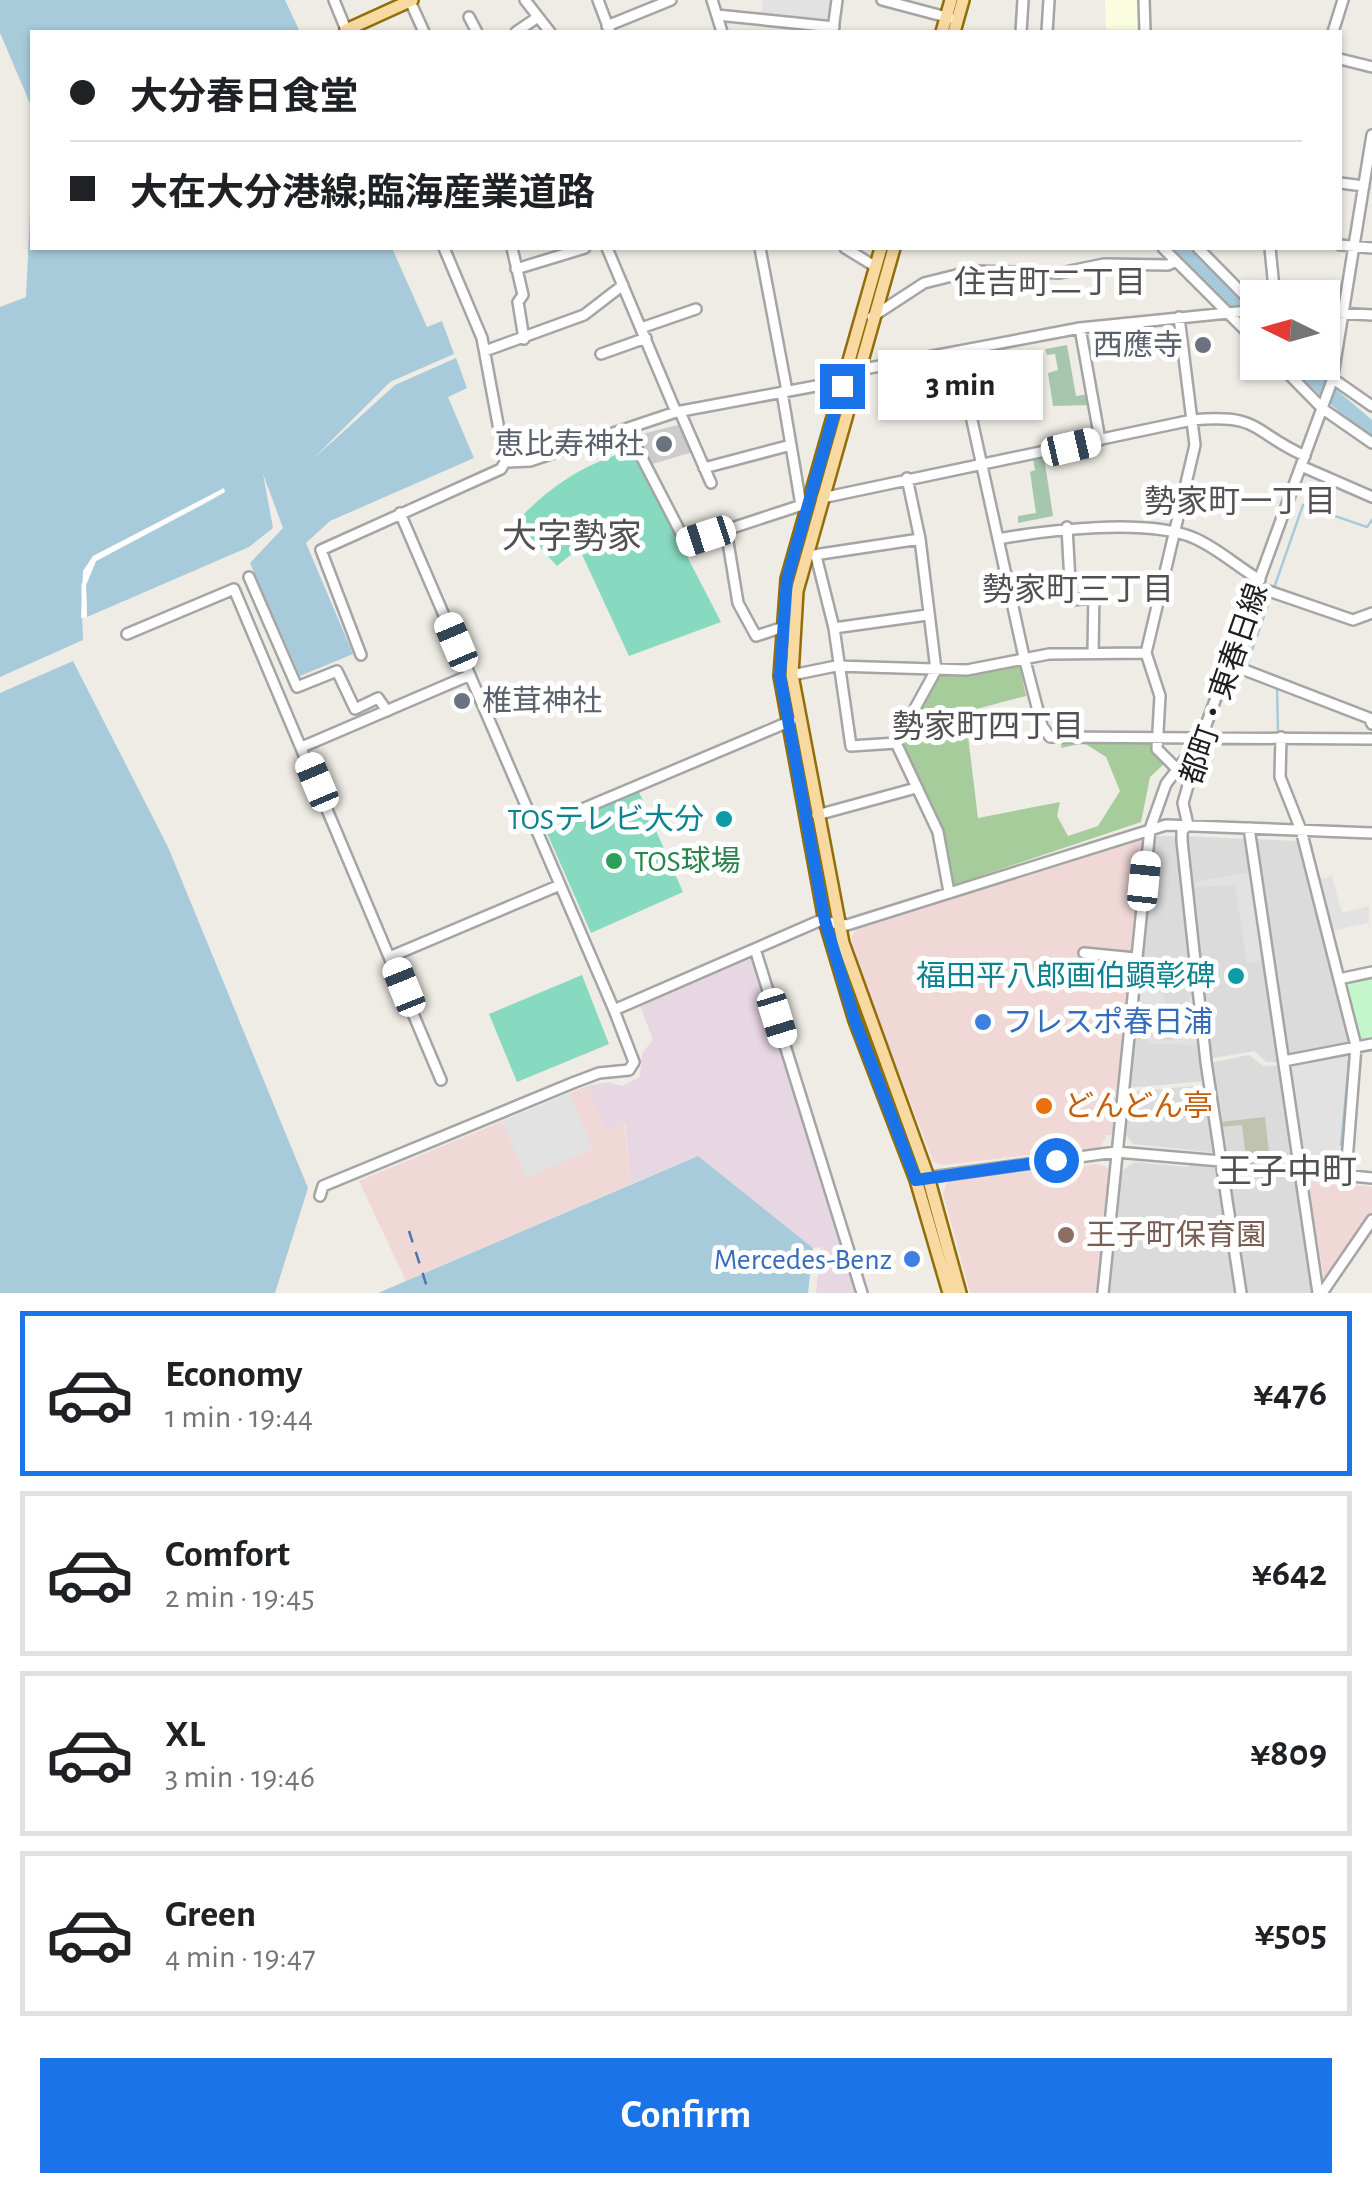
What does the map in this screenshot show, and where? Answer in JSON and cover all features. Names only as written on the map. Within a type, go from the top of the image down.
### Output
[{"type":"main road","points":[[351,30],[411,0]]},
{"type":"main road","points":[[951,0],[953,23]]},
{"type":"main road","points":[[953,23],[963,0]]},
{"type":"main road","points":[[880,250],[804,504],[786,626],[792,721],[831,923],[960,1293]]},
{"type":"main road","points":[[831,923],[817,815],[792,721],[786,626],[812,554],[822,498],[893,250]]},
{"type":"main road","points":[[922,1178],[949,1293]]},
{"type":"street","points":[[334,0],[346,30]]},
{"type":"street","points":[[411,0],[423,30]]},
{"type":"street","points":[[525,0],[548,30]]},
{"type":"street","points":[[598,0],[608,29],[670,0]]},
{"type":"street","points":[[712,0],[721,30]]},
{"type":"street","points":[[717,15],[833,30],[836,0]]},
{"type":"street","points":[[882,0],[953,23]]},
{"type":"street","points":[[1021,30],[1023,0]]},
{"type":"street","points":[[1047,30],[1049,0]]},
{"type":"street","points":[[1144,0],[1145,30]]},
{"type":"street","points":[[1334,30],[1342,0]]},
{"type":"street","points":[[469,17],[476,30]]},
{"type":"street","points":[[519,30],[538,17]]},
{"type":"street","points":[[1342,60],[1372,67]]},
{"type":"street","points":[[1372,135],[1332,381],[1372,406]]},
{"type":"street","points":[[1342,182],[1364,186]]},
{"type":"street","points":[[1342,245],[1372,248]]},
{"type":"street","points":[[360,656],[321,550],[501,469],[505,462],[485,352],[445,250]]},
{"type":"street","points":[[512,250],[524,339]]},
{"type":"street","points":[[516,269],[579,250]]},
{"type":"street","points":[[608,250],[710,482]]},
{"type":"street","points":[[628,431],[686,543],[804,504],[762,250]]},
{"type":"street","points":[[848,250],[876,267]]},
{"type":"street","points":[[1165,250],[1240,325]]},
{"type":"street","points":[[1200,250],[1240,292]]},
{"type":"street","points":[[1270,250],[1274,280]]},
{"type":"street","points":[[872,317],[924,284],[972,271],[1060,273],[1104,264],[1168,265],[1176,261]]},
{"type":"street","points":[[485,352],[584,315],[623,285]]},
{"type":"street","points":[[601,354],[696,309]]},
{"type":"street","points":[[505,462],[530,461],[678,412],[844,381],[858,371],[1080,328],[1240,311]]},
{"type":"street","points":[[1340,313],[1372,315]]},
{"type":"street","points":[[1177,769],[1159,753],[1156,736],[1160,696],[1146,652],[1172,533],[1193,460],[1179,316]]},
{"type":"street","points":[[1080,328],[1100,440]]},
{"type":"street","points":[[957,352],[1024,657],[1042,726],[1050,737],[1372,739]]},
{"type":"street","points":[[1293,380],[1322,410],[1372,443]]},
{"type":"street","name":"都町・東春日線","points":[[1241,1293],[1209,1082],[1182,841],[1182,831],[1188,825],[1183,804],[1202,736],[1332,381]]},
{"type":"street","points":[[822,498],[907,478],[982,468],[1192,420],[1234,416],[1256,424],[1303,461],[1372,497]]},
{"type":"street","points":[[704,468],[792,446]]},
{"type":"street","points":[[896,743],[936,670],[920,539],[907,478]]},
{"type":"street","points":[[320,1196],[323,1186],[575,1082],[629,1070],[634,1062],[400,513]]},
{"type":"street","points":[[998,539],[1067,527],[1172,533],[1195,538],[1258,584],[1353,620],[1372,613]]},
{"type":"street","points":[[1067,527],[1070,600],[1084,599],[1094,590],[1093,653]]},
{"type":"street","points":[[726,530],[738,603],[756,636],[786,626]]},
{"type":"street","points":[[896,743],[851,746],[836,666],[834,628],[812,554],[920,539]]},
{"type":"street","points":[[249,577],[298,687],[336,671],[355,709],[378,698],[387,710]]},
{"type":"street","points":[[127,634],[234,589],[442,1080]]},
{"type":"street","points":[[834,628],[928,615]]},
{"type":"street","points":[[792,675],[836,666],[967,670],[1024,657],[1146,652]]},
{"type":"street","points":[[1229,664],[1371,719]]},
{"type":"street","points":[[302,747],[470,675]]},
{"type":"street","points":[[536,829],[792,721]]},
{"type":"street","points":[[1103,1293],[1150,828],[1159,797],[1202,736]]},
{"type":"street","points":[[1280,737],[1280,777],[1301,830],[1356,1046],[1346,1174]]},
{"type":"street","points":[[896,743],[938,832],[949,892]]},
{"type":"street","points":[[817,815],[916,788]]},
{"type":"street","points":[[614,1010],[755,949],[831,923],[949,892],[1150,828],[1188,825],[1372,834]]},
{"type":"street","points":[[1249,828],[1320,1293]]},
{"type":"street","points":[[392,956],[560,885]]},
{"type":"street","points":[[755,949],[862,1293]]},
{"type":"street","points":[[1084,953],[1136,958]]},
{"type":"street","points":[[1339,979],[1372,972]]},
{"type":"street","points":[[1284,1061],[1372,1044]]},
{"type":"street","points":[[922,1178],[1116,1152],[1221,1161]]},
{"type":"street","points":[[1301,1171],[1372,1178]]},
{"type":"street","points":[[1320,1293],[1372,1220]]},
{"type":"shaded area","points":[[763,0],[835,0],[832,25],[760,17]]},
{"type":"shaded area","points":[[1105,0],[1139,0],[1139,30],[1106,30]]},
{"type":"shaded area","points":[[1067,345],[1076,396],[1090,394],[1092,405],[1053,406],[1048,373],[1058,370],[1055,354],[1047,355],[1045,349]]},
{"type":"shaded area","name":"恵比寿神社","points":[[681,424],[693,452],[649,465],[635,436]]},
{"type":"shaded area","points":[[1044,457],[1053,516],[1018,523],[1018,516],[1036,513],[1030,472],[1035,470],[1033,460]]},
{"type":"shaded area","points":[[1152,836],[1180,836],[1206,1081],[1126,1088]]},
{"type":"shaded area","points":[[1187,836],[1247,839],[1280,1062],[1266,1062],[1255,1051],[1208,1059]]},
{"type":"shaded area","points":[[1255,839],[1300,841],[1352,1044],[1286,1057]]},
{"type":"shaded area","points":[[1142,840],[1113,1135],[1107,1135],[1100,1147],[942,1165],[933,1161],[863,979],[851,938],[856,930]]},
{"type":"shaded area","points":[[1250,872],[1263,960],[1247,964],[1235,885],[1195,887],[1195,882]]},
{"type":"shaded area","points":[[1332,876],[1342,913],[1369,906],[1369,923],[1331,931],[1318,880]]},
{"type":"shaded area","points":[[748,957],[755,961],[857,1293],[816,1293],[821,1247],[813,1248],[698,1156],[631,1184],[625,1123],[607,1131],[587,1086],[609,1082],[622,1086],[640,1077],[642,1053],[653,1040],[639,1003]]},
{"type":"shaded area","points":[[1137,988],[1160,988],[1167,1005],[1188,1006],[1189,996],[1196,996],[1198,1013],[1174,1014],[1174,1023],[1160,1023],[1160,1040],[1181,1040],[1182,1026],[1200,1026],[1202,1045],[1148,1044],[1149,1006],[1136,1005]]},
{"type":"shaded area","points":[[1352,1052],[1343,1165],[1304,1163],[1288,1064]]},
{"type":"shaded area","points":[[1249,1055],[1264,1066],[1281,1065],[1315,1293],[1243,1293],[1209,1063]]},
{"type":"shaded area","points":[[1207,1085],[1217,1153],[1133,1144],[1123,1132],[1126,1092]]},
{"type":"shaded area","points":[[587,1086],[607,1130],[624,1122],[631,1184],[406,1281],[359,1181]]},
{"type":"shaded area","points":[[569,1093],[593,1149],[526,1178],[502,1122]]},
{"type":"shaded area","points":[[1265,1117],[1271,1170],[1227,1176],[1225,1154],[1249,1150],[1245,1150],[1242,1125],[1220,1127],[1220,1122]]},
{"type":"shaded area","points":[[1190,1160],[1219,1162],[1237,1293],[1108,1293],[1119,1173],[1134,1162],[1189,1167]]},
{"type":"shaded area","points":[[1097,1164],[1110,1169],[1099,1293],[970,1293],[943,1193],[948,1181]]},
{"type":"shaded area","points":[[1307,1180],[1372,1187],[1372,1212],[1325,1284]]},
{"type":"green space","points":[[632,450],[721,622],[629,656],[579,548],[557,566],[516,522],[569,477]]},
{"type":"green space","points":[[1019,663],[1026,696],[965,712],[978,818],[1060,802],[1057,816],[1068,836],[1098,826],[1120,791],[1106,757],[1084,743],[1061,748],[1062,739],[1150,741],[1163,765],[1150,777],[1141,822],[950,886],[941,832],[899,743],[937,673]]},
{"type":"green space","name":"TOS球場","points":[[639,792],[683,892],[591,933],[546,831]]},
{"type":"green space","points":[[582,975],[609,1044],[517,1082],[489,1014]]},
{"type":"green space","points":[[1372,976],[1372,1040],[1359,1042],[1344,981]]},
{"type":"water","points":[[0,0],[285,0],[299,30],[30,30],[30,103],[0,33]]},
{"type":"water","points":[[30,213],[30,250],[393,250],[427,327],[442,321],[454,354],[390,382],[312,460],[395,385],[456,358],[467,388],[448,397],[474,458],[330,521],[306,543],[353,654],[300,676],[250,563],[283,528],[263,474],[273,528],[249,547],[87,617],[86,585],[96,561],[225,493],[93,556],[81,585],[83,640],[0,677],[0,307],[26,297]]},
{"type":"water","points":[[1171,250],[1195,250],[1240,297],[1240,320]]},
{"type":"water","points":[[1303,380],[1325,380],[1372,420],[1372,440]]},
{"type":"water","points":[[73,661],[168,847],[308,1188],[275,1293],[0,1293],[0,693]]},
{"type":"water","points":[[698,1156],[813,1248],[808,1293],[378,1293]]},
{"type":"pier","points":[[224,488],[225,492],[96,561],[86,585],[87,617],[81,618],[83,571],[93,556]]},
{"type":"waterway","points":[[1274,588],[1303,505],[1367,527],[1372,520]]},
{"type":"waterway","points":[[1255,670],[1247,664],[1271,596]]},
{"type":"waterway","points":[[1277,687],[1278,733]]},
{"type":"waterway","points":[[1281,790],[1290,817]]},
{"type":"waterway","points":[[1299,842],[1350,1044]]},
{"type":"waterway","points":[[1341,1145],[1350,1052]]},
{"type":"ferry route","points":[[409,1231],[429,1293]]},
{"type":"place","name":"西應寺","points":[[1203,345]]},
{"type":"place","name":"恵比寿神社","points":[[664,444]]},
{"type":"place","name":"椎茸神社","points":[[462,701]]},
{"type":"place","name":"TOSテレビ大分","points":[[724,819]]},
{"type":"place","name":"TOS球場","points":[[614,861]]},
{"type":"place","name":"福田平八郎画伯顕彰碑","points":[[1236,976]]},
{"type":"place","name":"フレスポ春日浦","points":[[983,1022]]},
{"type":"place","name":"どんどん亭","points":[[1044,1106]]},
{"type":"place","name":"王子町保育園","points":[[1066,1235]]},
{"type":"place","name":"Mercedes-Benz","points":[[912,1259]]},
{"type":"district","name":"住吉町二丁目","points":[[1050,282]]},
{"type":"district","name":"勢家町一丁目","points":[[1240,501]]},
{"type":"district","name":"大字勢家","points":[[572,536]]},
{"type":"district","name":"勢家町三丁目","points":[[1078,589]]},
{"type":"district","name":"勢家町四丁目","points":[[988,726]]},
{"type":"district","name":"王子中町","points":[[1287,1171]]},
{"type":"route","points":[[842,386],[787,579],[780,626],[780,676],[786,723],[825,921],[855,1021],[916,1180],[1056,1160]]}]
